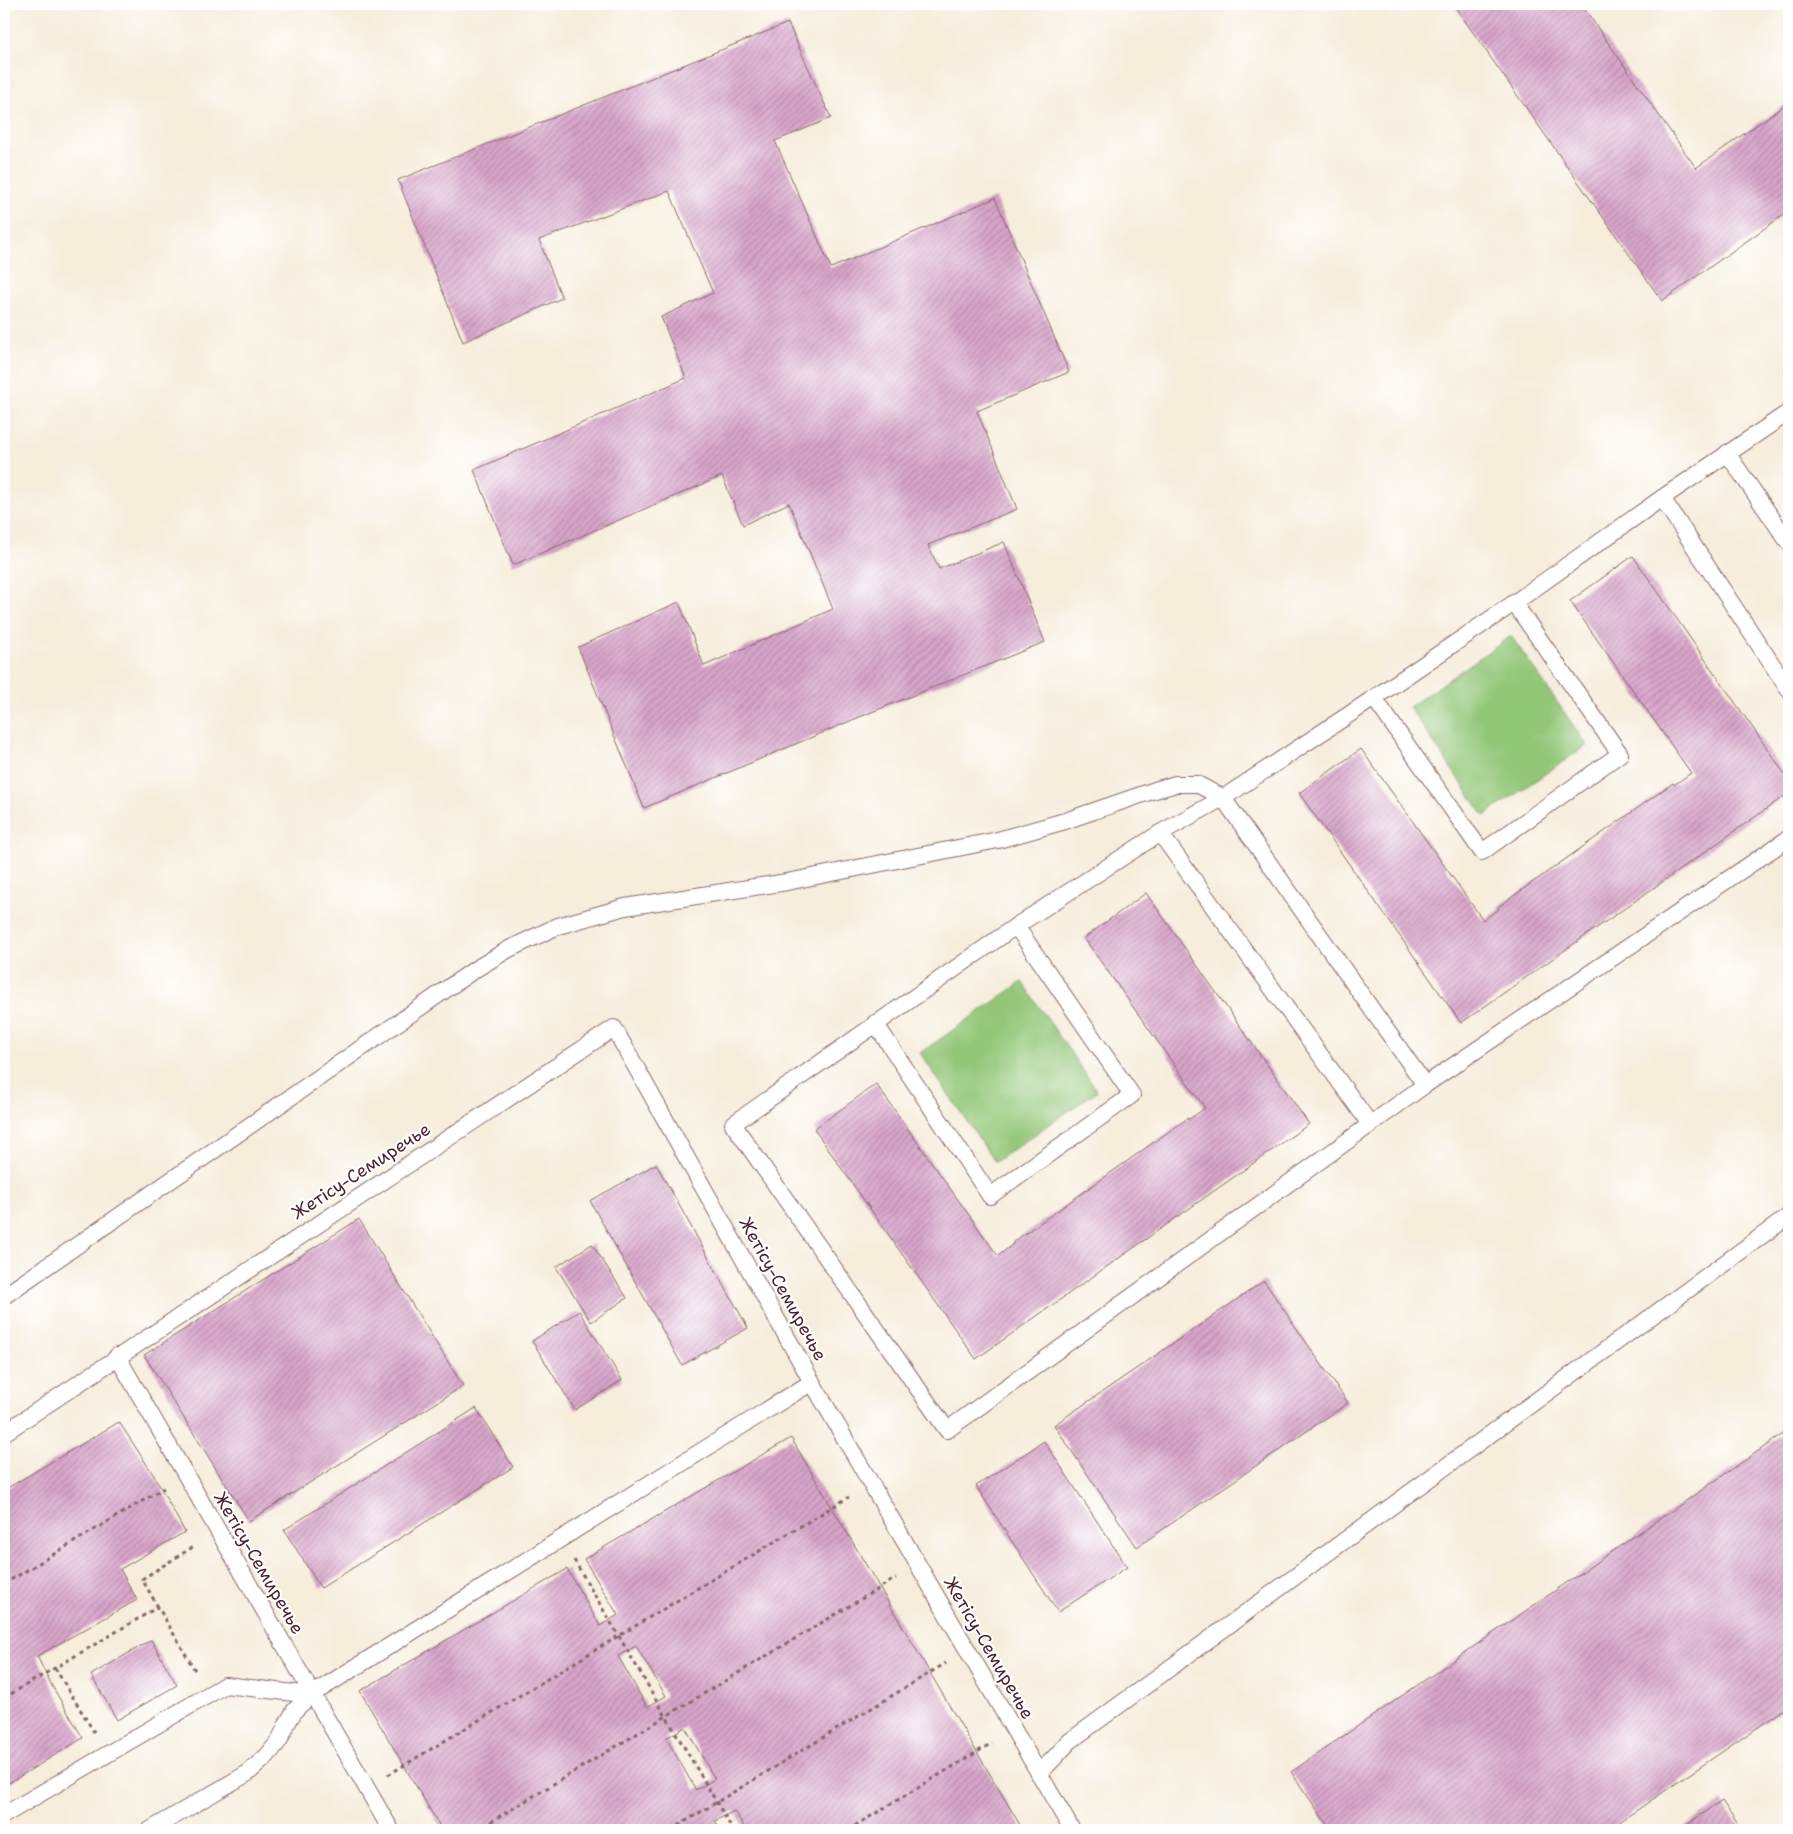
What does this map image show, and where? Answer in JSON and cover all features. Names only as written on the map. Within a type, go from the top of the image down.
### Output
[{"type":"lane","points":[[1789,412],[1374,698],[1223,798],[1160,833],[1016,926],[875,1023],[734,1124],[947,1430],[1425,1085],[1789,838]]},
{"type":"lane","points":[[1727,453],[1789,543]]},
{"type":"lane","points":[[1662,498],[1789,690]]},
{"type":"lane","points":[[1374,698],[1482,852],[1620,754],[1514,603]]},
{"type":"lane","points":[[4,1296],[474,970],[509,949],[558,926],[625,907],[786,882],[998,840],[1065,821],[1176,784],[1197,784],[1223,798],[1425,1085]]},
{"type":"lane","points":[[1160,833],[1370,1124]]},
{"type":"lane","points":[[875,1023],[990,1196],[1132,1095],[1016,926]]},
{"type":"lane","name":"Жетісу-Семиречье","points":[[391,1830],[311,1695],[117,1356],[614,1028],[812,1382],[1072,1830]]},
{"type":"lane","points":[[1039,1774],[1070,1741],[1789,1216]]},
{"type":"lane","points":[[4,1433],[117,1356]]},
{"type":"lane","name":"Жетісу-Семиречье","points":[[311,1695],[812,1382]]},
{"type":"lane","points":[[4,1815],[225,1685],[311,1695]]},
{"type":"lane","points":[[150,1830],[248,1773],[267,1756],[279,1741],[295,1710],[311,1695]]},
{"type":"path","points":[[4,1584],[186,1475]]},
{"type":"path","points":[[366,1788],[871,1484]]},
{"type":"path","points":[[208,1694],[142,1579],[218,1532]]},
{"type":"path","points":[[562,1538],[733,1830]]},
{"type":"path","points":[[478,1830],[918,1565]]},
{"type":"path","points":[[4,1698],[158,1607]]},
{"type":"path","points":[[671,1830],[968,1650]]},
{"type":"path","points":[[55,1668],[107,1754]]},
{"type":"path","points":[[848,1830],[1014,1729]]},
{"type":"green space","points":[[1511,636],[1587,745],[1484,816],[1409,707]]},
{"type":"green space","points":[[1022,982],[1097,1091],[995,1162],[920,1053]]},
{"type":"building","points":[[1453,4],[1581,4],[1696,168],[1789,102],[1789,211],[1662,301]]},
{"type":"building","points":[[788,23],[831,118],[775,141],[831,268],[995,198],[1069,372],[977,411],[1017,509],[928,545],[939,569],[1004,542],[1045,642],[862,716],[644,808],[578,647],[679,602],[704,666],[833,609],[789,503],[743,525],[722,476],[513,565],[474,470],[686,378],[661,317],[713,293],[669,191],[539,240],[562,298],[463,342],[398,180]]},
{"type":"building","points":[[1633,556],[1789,780],[1789,793],[1461,1023],[1299,793],[1361,749],[1483,920],[1499,909],[1498,907],[1673,783],[1674,785],[1691,773],[1570,601]]},
{"type":"building","points":[[1146,893],[1309,1124],[976,1359],[814,1129],[876,1084],[998,1256],[1013,1242],[1188,1118],[1188,1120],[1205,1108],[1084,938]]},
{"type":"building","points":[[656,1164],[748,1328],[682,1365],[590,1201]]},
{"type":"building","points":[[359,1219],[463,1386],[249,1521],[144,1355]]},
{"type":"building","points":[[592,1244],[627,1298],[591,1322],[556,1267]]},
{"type":"building","points":[[1264,1281],[1348,1403],[1137,1547],[1054,1425]]},
{"type":"building","points":[[579,1311],[622,1380],[575,1410],[532,1341]]},
{"type":"building","points":[[476,1408],[513,1467],[321,1588],[284,1530]]},
{"type":"building","points":[[119,1422],[153,1474],[185,1532],[120,1569],[137,1600],[37,1656],[52,1686],[83,1738],[4,1786],[4,1490]]},
{"type":"building","points":[[1789,1430],[1789,1706],[1608,1830],[1331,1830],[1291,1772]]},
{"type":"building","points":[[791,1438],[1023,1830],[746,1830],[734,1811],[715,1821],[720,1830],[442,1830],[360,1691],[567,1569],[600,1626],[618,1615],[584,1559]],"holes":[[[636,1646],[666,1696],[647,1707],[618,1656]],[[685,1727],[715,1779],[696,1790],[666,1738]]]},
{"type":"building","points":[[1044,1441],[1127,1567],[1058,1612],[976,1486]]},
{"type":"building","points":[[151,1640],[177,1685],[117,1720],[91,1675]]},
{"type":"building","points":[[1722,1801],[1742,1830],[1679,1830]]}]
